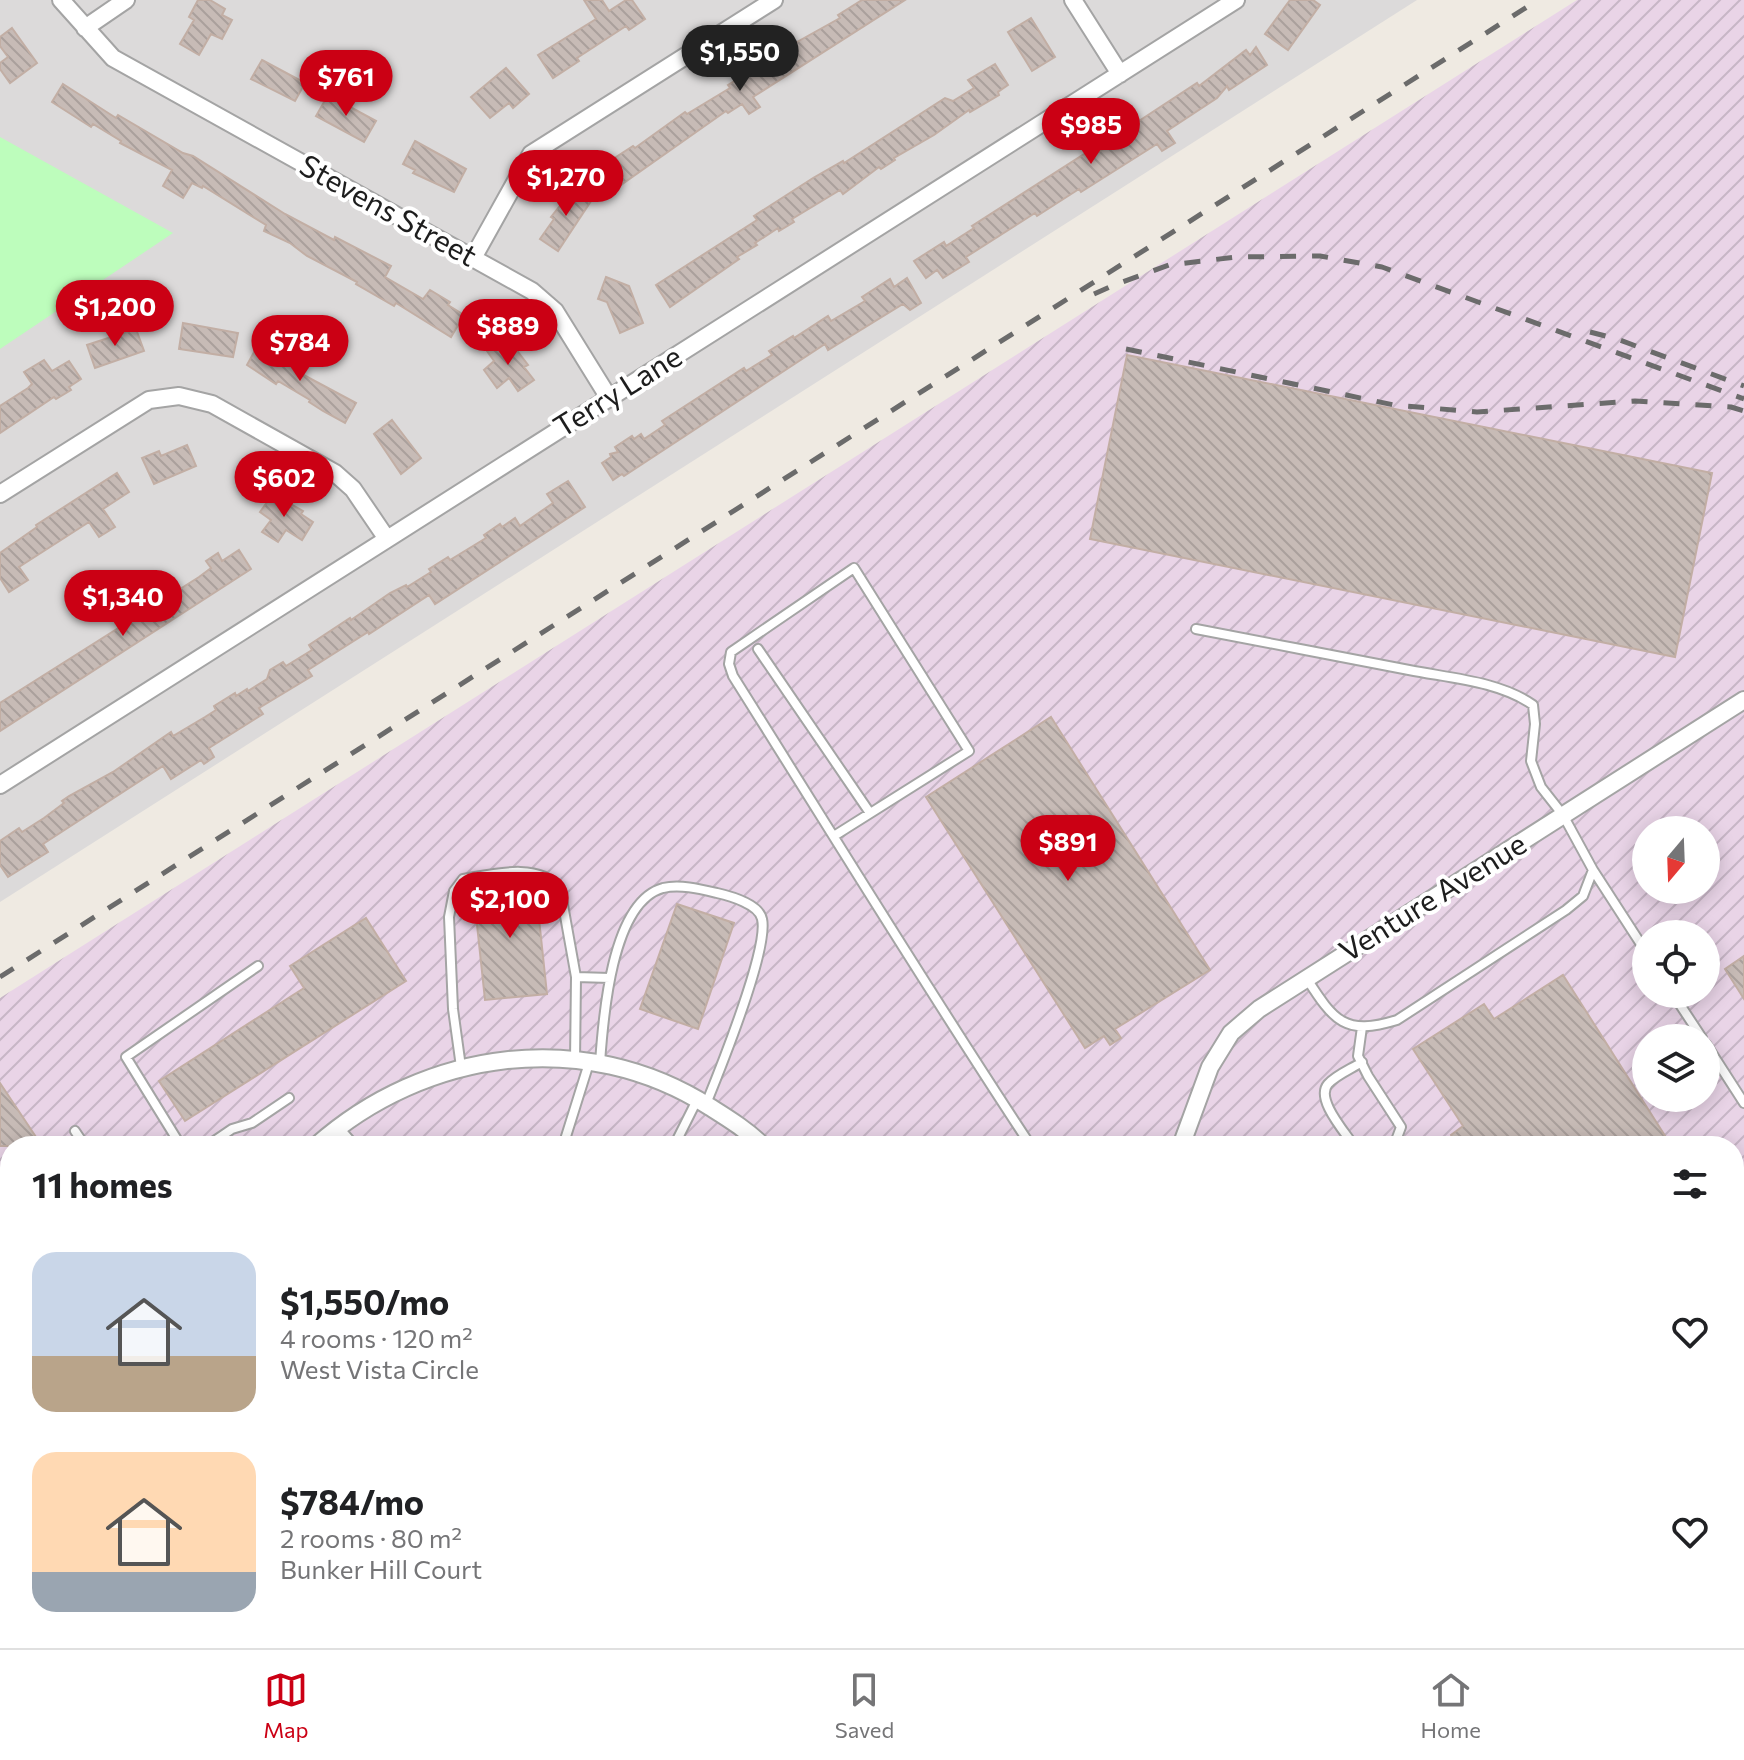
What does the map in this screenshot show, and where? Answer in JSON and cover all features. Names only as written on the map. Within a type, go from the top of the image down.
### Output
[{"type":"street","name":"Stevens Street","points":[[61,0],[113,58],[532,291],[555,311],[609,398]]},
{"type":"street","points":[[85,28],[126,0]]},
{"type":"street","points":[[473,258],[531,154],[774,0]]},
{"type":"street","points":[[1073,0],[1120,74]]},
{"type":"street","name":"Terry Lane","points":[[0,785],[1236,0]]},
{"type":"street","points":[[0,494],[149,400],[179,396],[212,404],[335,473],[353,489],[387,539]]},
{"type":"street","name":"Venture Avenue","points":[[1185,1136],[1210,1067],[1231,1033],[1259,1009],[1744,700]]},
{"type":"street","points":[[328,1136],[396,1090],[461,1067],[534,1057],[588,1062],[680,1088],[753,1136]]},
{"type":"lane","points":[[834,836],[969,751],[854,568],[731,652],[729,664],[733,676],[834,836],[1025,1136]]},
{"type":"lane","points":[[1196,629],[1458,680],[1522,697],[1533,705],[1535,724],[1531,761],[1541,787],[1563,815],[1593,870],[1632,930]]},
{"type":"lane","points":[[758,649],[870,813]]},
{"type":"lane","points":[[1306,979],[1326,1009],[1338,1020],[1372,1028],[1397,1020],[1566,910],[1583,896],[1593,870]]},
{"type":"lane","points":[[461,1067],[453,1009],[449,917],[454,891],[463,879],[504,873],[539,874],[553,880],[560,888],[588,1062]]},
{"type":"lane","points":[[566,1136],[614,959],[630,919],[648,896],[663,888],[695,887],[727,895],[756,909],[762,918],[758,958],[702,1102],[680,1136]]},
{"type":"lane","points":[[175,1136],[126,1057],[258,966]]},
{"type":"lane","points":[[576,977],[610,978]]},
{"type":"lane","points":[[1362,1027],[1358,1056],[1401,1127],[1398,1136]]},
{"type":"lane","points":[[1347,1136],[1325,1103],[1324,1091],[1329,1082],[1362,1062]]},
{"type":"lane","points":[[1720,1066],[1744,1103]]},
{"type":"lane","points":[[222,1136],[252,1123],[289,1098]]},
{"type":"lane","points":[[338,1127],[346,1136]]},
{"type":"lane","points":[[75,1131],[78,1136]]},
{"type":"shaded area","points":[[0,0],[1417,0],[0,902]]},
{"type":"shaded area","points":[[1577,0],[1744,0],[1744,1136],[0,1136],[0,998]]},
{"type":"green space","points":[[0,137],[173,233],[0,349]]},
{"type":"building","points":[[198,0],[210,0],[225,9],[222,15],[232,20],[222,39],[211,34],[199,55],[180,44],[194,20],[189,17]]},
{"type":"building","points":[[584,0],[602,0],[609,11],[626,0],[632,0],[645,19],[629,30],[626,26],[553,78],[538,55],[596,19]]},
{"type":"building","points":[[862,0],[905,0],[753,97],[760,107],[749,114],[742,104],[728,113],[726,111],[608,194],[593,172],[633,146],[635,148],[685,112],[687,114],[730,88],[728,85],[755,68],[757,71],[790,50],[788,47],[840,18],[838,15]]},
{"type":"building","points":[[1290,0],[1313,0],[1320,5],[1288,50],[1265,34]]},
{"type":"building","points":[[1031,18],[1055,57],[1032,71],[1008,32]]},
{"type":"building","points":[[12,28],[37,63],[10,83],[0,69],[0,63],[8,57],[0,46],[0,37]]},
{"type":"building","points":[[1256,47],[1267,65],[1229,90],[1227,86],[1217,98],[1167,131],[1175,143],[1162,151],[1157,144],[1081,192],[1079,189],[1037,216],[1035,213],[966,257],[969,262],[943,278],[937,270],[926,278],[914,261],[944,242],[946,246],[1089,151],[1092,156],[1118,140],[1116,136],[1197,83],[1199,86],[1246,50],[1250,55]]},
{"type":"building","points":[[262,60],[305,83],[295,101],[251,79]]},
{"type":"building","points":[[995,64],[1008,85],[998,92],[999,95],[969,110],[881,169],[879,167],[843,194],[840,190],[792,219],[794,222],[779,231],[778,228],[670,307],[656,285],[757,220],[754,216],[813,178],[844,163],[945,98],[953,101],[974,88],[968,80]]},
{"type":"building","points":[[506,68],[529,94],[513,108],[509,103],[490,118],[471,97]]},
{"type":"building","points":[[63,84],[116,118],[118,115],[193,156],[285,214],[391,266],[385,277],[423,299],[430,290],[450,302],[448,305],[464,315],[451,337],[396,303],[394,306],[290,243],[264,231],[266,225],[203,186],[192,183],[183,198],[163,186],[172,170],[120,143],[93,124],[91,127],[52,102]]},
{"type":"building","points":[[328,95],[376,121],[364,142],[316,116]]},
{"type":"building","points":[[415,141],[466,169],[454,192],[413,173],[415,170],[403,164]]},
{"type":"building","points":[[575,187],[593,198],[558,251],[540,239],[554,219],[551,217]]},
{"type":"building","points":[[606,277],[629,286],[643,323],[620,333],[607,302],[598,299]]},
{"type":"building","points":[[907,278],[921,303],[910,310],[903,304],[828,350],[825,344],[624,476],[622,474],[613,480],[602,463],[611,457],[610,454],[618,452],[615,447],[632,436],[634,439],[641,434],[644,439],[665,425],[662,421],[744,368],[746,371],[772,355],[769,351],[793,336],[828,316],[831,321],[865,301],[862,297],[890,279],[894,287]]},
{"type":"building","points":[[183,323],[238,333],[233,357],[179,349]]},
{"type":"building","points":[[136,329],[144,351],[95,368],[87,345]]},
{"type":"building","points":[[503,339],[512,351],[515,348],[528,365],[524,367],[534,380],[518,391],[509,378],[497,388],[484,370],[494,361],[487,351]]},
{"type":"building","points":[[259,343],[301,366],[298,372],[356,403],[345,423],[247,365]]},
{"type":"building","points":[[1127,355],[1712,473],[1675,657],[1090,539]]},
{"type":"building","points":[[44,360],[52,371],[69,361],[81,379],[69,387],[71,390],[56,399],[54,397],[0,433],[0,406],[32,384],[24,372]]},
{"type":"building","points":[[392,420],[421,458],[401,474],[374,434]]},
{"type":"building","points":[[187,445],[196,466],[154,484],[142,458],[159,451],[161,456]]},
{"type":"building","points":[[117,473],[129,492],[103,509],[115,527],[99,537],[89,522],[19,567],[28,580],[9,592],[0,578],[0,553],[36,525]]},
{"type":"building","points":[[568,481],[585,507],[435,604],[429,595],[308,670],[312,676],[259,708],[263,714],[209,748],[214,757],[204,764],[201,760],[171,779],[163,766],[43,844],[48,852],[8,877],[0,865],[0,841],[19,828],[22,832],[44,818],[69,796],[113,772],[171,732],[173,736],[205,717],[216,710],[214,706],[235,693],[236,696],[248,691],[267,679],[270,670],[283,662],[286,666],[312,650],[309,645],[390,593],[407,587],[431,572],[429,569],[448,557],[450,560],[486,538],[484,535],[500,524],[502,527],[515,518],[520,526],[553,503],[547,494]]},
{"type":"building","points":[[273,494],[303,511],[301,514],[313,522],[302,540],[286,530],[278,542],[262,532],[271,520],[260,512]]},
{"type":"building","points":[[239,550],[251,569],[0,731],[0,703],[199,577],[211,568],[206,561],[218,553],[222,561]]},
{"type":"building","points":[[1051,717],[1210,970],[1115,1029],[1121,1038],[1110,1045],[1104,1036],[1085,1048],[926,797]]},
{"type":"building","points":[[535,881],[547,994],[485,1000],[473,887]]},
{"type":"building","points":[[677,904],[734,923],[698,1029],[640,1009]]},
{"type":"building","points":[[366,918],[406,981],[185,1121],[159,1081],[304,988],[290,966]]},
{"type":"building","points":[[1744,956],[1744,999],[1725,969]]},
{"type":"building","points":[[1563,975],[1632,1084],[1632,1112],[1650,1112],[1665,1136],[1452,1136],[1463,1126],[1413,1049],[1484,1004],[1494,1019]]},
{"type":"building","points":[[0,1083],[35,1136],[0,1136]]},
{"type":"railway","points":[[0,977],[1538,0]]},
{"type":"railway","points":[[1094,294],[1169,265],[1236,257],[1320,256],[1382,267],[1744,399]]},
{"type":"railway","points":[[1590,332],[1744,386]]},
{"type":"railway","points":[[1126,349],[1394,405],[1477,412],[1635,401],[1731,407],[1744,411]]}]
